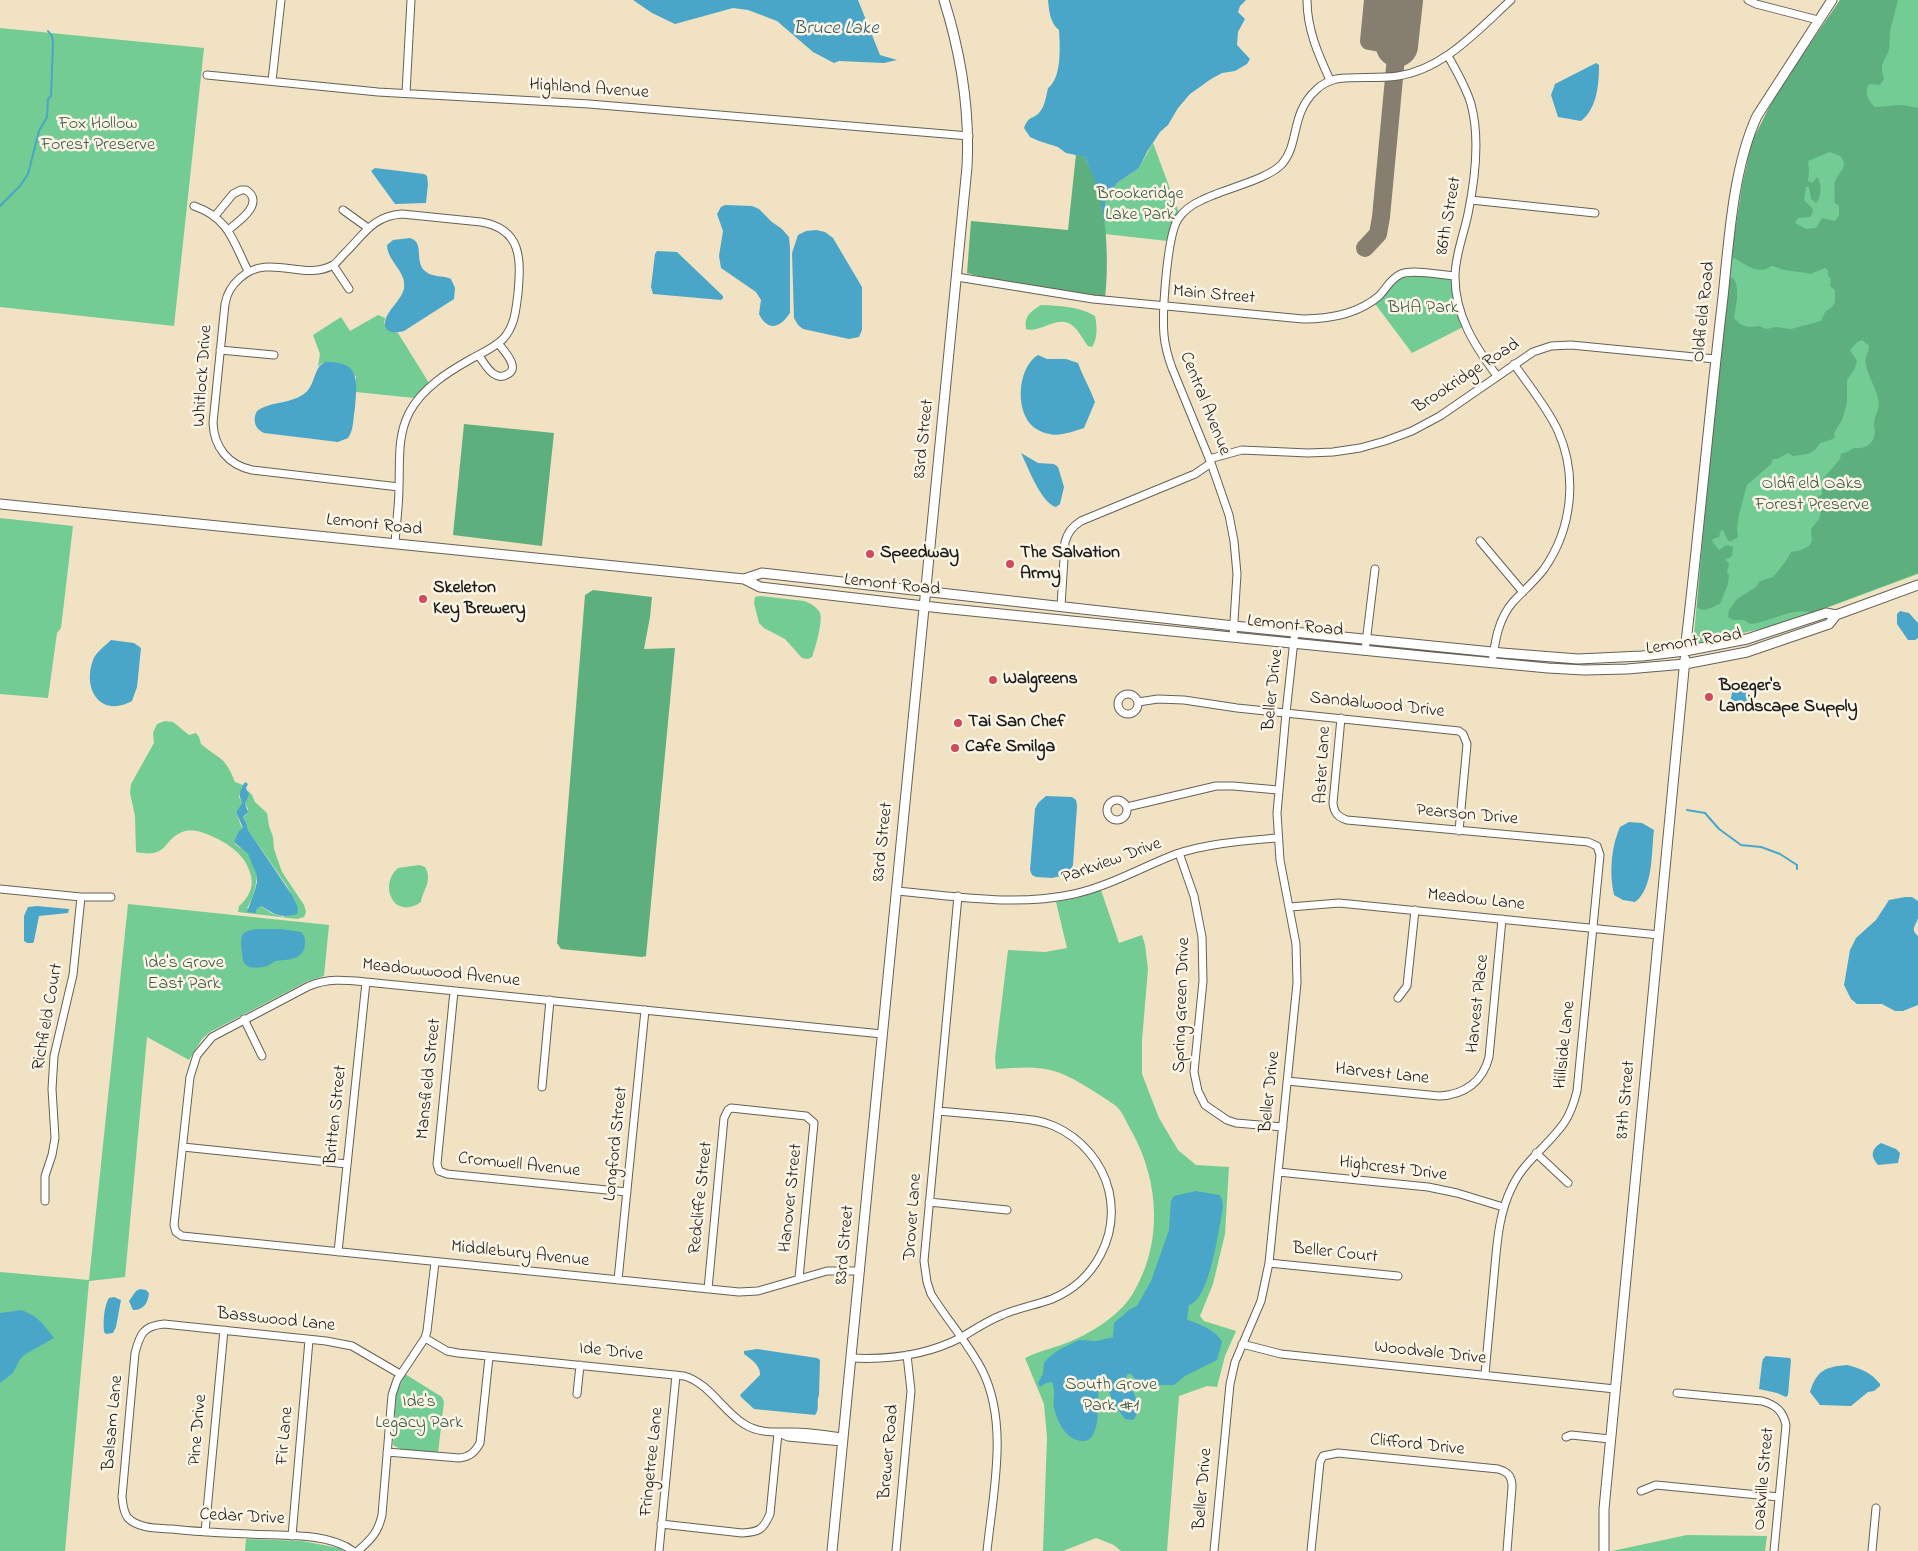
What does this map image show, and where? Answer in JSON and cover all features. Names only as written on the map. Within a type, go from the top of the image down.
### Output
[{"type":"main road","name":"83rd Street","points":[[832,1551],[957,277],[969,136],[967,104],[961,68],[944,0]]},
{"type":"main road","name":"Oldfield Road","points":[[1686,651],[1716,359],[1735,199],[1746,144],[1757,116],[1832,0]]},
{"type":"main road","name":"Lemont Road","points":[[0,504],[744,579],[760,587],[924,606],[1365,651],[1584,670],[1627,669],[1684,664],[1756,649],[1829,624],[1836,615],[1918,584]]},
{"type":"main road","name":"Lemont Road","points":[[744,579],[762,572],[1234,626],[1578,659],[1642,656],[1686,651],[1747,639],[1826,613],[1836,615]]},
{"type":"main road","name":"87th Street","points":[[1604,1551],[1604,1509],[1610,1439],[1686,651]]},
{"type":"street","points":[[272,81],[280,0]]},
{"type":"street","points":[[406,93],[411,0]]},
{"type":"street","points":[[1307,0],[1308,17],[1313,39],[1330,80],[1404,75],[1448,56],[1512,0]]},
{"type":"street","points":[[1748,0],[1818,20]]},
{"type":"street","name":"86th Street","points":[[1448,56],[1463,84],[1474,117],[1475,155],[1471,200],[1455,276],[1459,307],[1472,341],[1497,376]]},
{"type":"street","name":"Highland Avenue","points":[[207,75],[406,93],[599,105],[969,136]]},
{"type":"street","name":"Central Avenue","points":[[1233,637],[1237,574],[1234,541],[1226,501],[1167,356],[1164,334],[1164,307],[1171,240],[1174,228],[1180,217],[1190,207],[1203,199],[1263,175],[1280,166],[1287,156],[1300,111],[1305,102],[1319,87],[1330,80]]},
{"type":"street","points":[[215,216],[237,192],[246,190],[250,193],[253,198],[251,209],[228,230]]},
{"type":"street","points":[[1471,200],[1595,213]]},
{"type":"street","points":[[194,206],[208,211],[228,230],[248,271],[267,267],[315,270],[333,265],[372,223],[385,217],[402,214],[481,222],[493,225],[510,237],[518,253],[520,269],[512,325],[504,338],[498,343],[431,385],[410,411],[401,437],[400,487],[395,544]]},
{"type":"street","points":[[343,210],[368,228]]},
{"type":"street","points":[[333,265],[349,289]]},
{"type":"street","name":"Whitlock Drive","points":[[248,271],[233,284],[225,304],[213,423],[219,450],[233,463],[245,469],[400,487]]},
{"type":"street","name":"Main Street","points":[[957,277],[1071,296],[1164,307],[1295,318],[1319,318],[1343,314],[1365,306],[1381,294],[1400,274],[1455,276]]},
{"type":"street","points":[[479,356],[495,375],[503,377],[510,373],[513,368],[512,361],[498,343]]},
{"type":"street","name":"Brookridge Road","points":[[1061,606],[1065,542],[1073,526],[1195,474],[1210,461],[1242,450],[1308,453],[1333,452],[1360,448],[1385,441],[1412,431],[1440,416],[1514,364],[1542,348],[1561,345],[1716,359]]},
{"type":"street","points":[[220,350],[274,354]]},
{"type":"street","points":[[1492,663],[1499,628],[1504,616],[1543,570],[1557,547],[1568,512],[1570,483],[1566,455],[1558,432],[1514,364]]},
{"type":"street","points":[[1480,541],[1523,592]]},
{"type":"street","points":[[1365,651],[1375,568]]},
{"type":"street","name":"Beller Drive","points":[[1214,1551],[1228,1394],[1235,1362],[1261,1301],[1269,1263],[1297,983],[1296,944],[1277,838],[1278,790],[1295,631]]},
{"type":"street","name":"Sandalwood Drive","points":[[1138,702],[1173,699],[1286,713],[1459,730],[1464,734],[1467,744],[1459,831]]},
{"type":"street","name":"Aster Lane","points":[[1336,814],[1333,803],[1342,718]]},
{"type":"street","points":[[1127,807],[1216,786],[1278,790]]},
{"type":"street","name":"Pearson Drive","points":[[1336,814],[1348,820],[1588,842],[1597,846]]},
{"type":"street","name":"Parkview Drive","points":[[896,891],[1010,900],[1061,897],[1088,890],[1179,853],[1224,843],[1277,838]]},
{"type":"street","name":"Hillside Lane","points":[[1485,1374],[1498,1232],[1503,1207],[1516,1179],[1536,1153],[1560,1129],[1574,1104],[1577,1092],[1600,855],[1597,846]]},
{"type":"street","name":"Spring Green Drive","points":[[1179,853],[1194,896],[1202,937],[1203,981],[1194,1072],[1198,1091],[1205,1104],[1227,1120],[1236,1123],[1283,1128]]},
{"type":"street","points":[[0,889],[81,897],[111,897]]},
{"type":"street","name":"Drover Lane","points":[[958,896],[924,1248],[927,1282],[936,1301],[982,1371],[997,1419],[997,1447],[988,1551]]},
{"type":"street","name":"Richfield Court","points":[[45,1201],[45,1176],[55,1138],[52,1089],[54,1056],[73,974],[81,897]]},
{"type":"street","name":"Meadow Lane","points":[[1290,907],[1339,903],[1659,935]]},
{"type":"street","points":[[1398,998],[1407,986],[1415,910]]},
{"type":"street","name":"Harvest Place","points":[[1472,1086],[1485,1070],[1489,1057],[1502,919]]},
{"type":"street","name":"Meadowwood Avenue","points":[[176,1232],[174,1224],[190,1077],[194,1061],[212,1036],[318,982],[337,979],[882,1034]]},
{"type":"street","name":"Britten Street","points":[[338,1252],[366,982]]},
{"type":"street","name":"Mansfield Street","points":[[439,1171],[437,1164],[454,991]]},
{"type":"street","points":[[542,1086],[550,1000]]},
{"type":"street","name":"Longford Street","points":[[618,1280],[645,1010]]},
{"type":"street","points":[[244,1020],[262,1056]]},
{"type":"street","name":"Harvest Lane","points":[[1287,1081],[1440,1096],[1458,1093],[1472,1086]]},
{"type":"street","name":"Redcliffe Street","points":[[708,1289],[724,1118],[728,1110],[735,1108],[806,1116],[812,1120]]},
{"type":"street","points":[[851,1358],[886,1358],[930,1349],[960,1338],[1002,1314],[1051,1299],[1074,1287],[1093,1268],[1103,1250],[1110,1227],[1111,1204],[1105,1178],[1092,1154],[1065,1131],[1035,1120],[938,1110]]},
{"type":"street","name":"Hanover Street","points":[[799,1278],[814,1126],[812,1120]]},
{"type":"street","points":[[183,1147],[347,1164]]},
{"type":"street","points":[[1536,1153],[1568,1183]]},
{"type":"street","name":"Cromwell Avenue","points":[[439,1171],[446,1174],[627,1192]]},
{"type":"street","name":"Highcrest Drive","points":[[1278,1172],[1428,1187],[1456,1192],[1503,1207]]},
{"type":"street","points":[[929,1202],[1007,1210]]},
{"type":"street","name":"Middlebury Avenue","points":[[176,1232],[182,1236],[752,1292],[827,1271],[860,1271]]},
{"type":"street","points":[[358,1551],[373,1536],[382,1515],[392,1395],[400,1374],[425,1338],[430,1314],[435,1262]]},
{"type":"street","name":"Beller Court","points":[[1269,1263],[1398,1276]]},
{"type":"street","name":"Basswood Lane","points":[[144,1331],[152,1325],[164,1324],[343,1343],[352,1346],[400,1374]]},
{"type":"street","name":"Pine Drive","points":[[205,1532],[224,1330]]},
{"type":"street","name":"Balsam Lane","points":[[129,1518],[124,1511],[122,1496],[135,1353],[138,1341],[144,1331]]},
{"type":"street","name":"Ide Drive","points":[[425,1338],[447,1351],[489,1357],[676,1375],[696,1381],[745,1425],[762,1432],[788,1432],[843,1440]]},
{"type":"street","name":"Fir Lane","points":[[292,1536],[309,1340]]},
{"type":"street","name":"Woodvale Drive","points":[[1242,1344],[1280,1354],[1615,1389]]},
{"type":"street","name":"Brewer Road","points":[[896,1551],[911,1391],[907,1355]]},
{"type":"street","points":[[387,1452],[460,1458],[470,1455],[477,1449],[480,1443],[489,1357]]},
{"type":"street","points":[[577,1394],[580,1365]]},
{"type":"street","name":"Fringetree Lane","points":[[658,1551],[676,1375]]},
{"type":"street","name":"Oakville Street","points":[[1677,1393],[1762,1401],[1772,1404],[1781,1411],[1786,1424],[1774,1551]]},
{"type":"street","points":[[661,1524],[742,1533],[756,1532],[765,1526],[770,1514],[778,1433]]},
{"type":"street","points":[[1566,1437],[1571,1435],[1610,1439]]},
{"type":"street","name":"Clifford Drive","points":[[1311,1551],[1318,1470],[1323,1456],[1338,1453],[1498,1469],[1507,1472],[1512,1480],[1507,1551]]},
{"type":"street","points":[[1641,1491],[1656,1486],[1779,1497]]},
{"type":"street","points":[[1872,1551],[1876,1508]]},
{"type":"street","name":"Cedar Drive","points":[[129,1518],[139,1525],[150,1527],[205,1532],[292,1536],[336,1541],[353,1551]]},
{"type":"green space","name":"Oldfield Oaks Forest Preserve","points":[[1840,0],[1918,0],[1918,574],[1799,618],[1765,628],[1697,643],[1694,635],[1714,407],[1731,257],[1743,181]]},
{"type":"green space","name":"Oldfield Oaks Forest Preserve","points":[[1840,0],[1898,0],[1890,31],[1889,50],[1882,65],[1884,79],[1880,85],[1869,84],[1867,93],[1870,102],[1875,107],[1902,105],[1918,108],[1918,573],[1812,613],[1805,611],[1789,613],[1750,624],[1744,620],[1733,620],[1728,617],[1729,610],[1737,599],[1756,587],[1760,581],[1773,577],[1791,552],[1803,549],[1811,544],[1811,529],[1819,519],[1821,511],[1817,507],[1817,498],[1822,494],[1823,479],[1840,459],[1841,454],[1854,448],[1865,447],[1871,443],[1875,432],[1874,421],[1879,406],[1877,394],[1866,366],[1869,346],[1862,340],[1856,343],[1850,350],[1857,361],[1847,380],[1847,403],[1842,420],[1834,433],[1835,436],[1833,439],[1820,443],[1815,450],[1808,454],[1793,456],[1788,453],[1773,459],[1771,464],[1747,485],[1739,514],[1738,537],[1730,542],[1723,530],[1721,530],[1719,537],[1712,541],[1719,550],[1726,545],[1733,547],[1732,556],[1725,559],[1729,564],[1727,572],[1729,575],[1728,584],[1720,604],[1705,609],[1697,607],[1714,407],[1729,277],[1734,279],[1737,288],[1734,318],[1740,324],[1748,327],[1759,326],[1766,329],[1776,327],[1791,329],[1821,321],[1825,312],[1835,302],[1835,290],[1830,286],[1831,279],[1828,276],[1828,270],[1825,268],[1810,274],[1784,270],[1773,266],[1761,270],[1731,257],[1743,181],[1752,141],[1777,92]],"holes":[[[1830,152],[1840,156],[1844,166],[1834,185],[1834,202],[1839,206],[1839,215],[1835,221],[1822,218],[1816,228],[1806,229],[1795,223],[1798,218],[1810,217],[1813,212],[1812,208],[1804,200],[1806,187],[1809,187],[1811,199],[1816,203],[1821,190],[1817,177],[1812,183],[1808,181],[1808,161]]]},
{"type":"green space","name":"Fox Hollow Forest Preserve","points":[[0,28],[204,48],[174,326],[0,307]]},
{"type":"green space","name":"Brookeridge Lake Park","points":[[1153,143],[1179,213],[1172,223],[1168,241],[1105,234],[1105,204],[1109,195],[1117,183],[1139,168]]},
{"type":"green space","points":[[1076,154],[1085,157],[1096,182],[1103,208],[1107,255],[1105,298],[1001,282],[967,273],[971,221],[1068,230]]},
{"type":"green space","name":"BHA Park","points":[[1400,274],[1455,276],[1465,326],[1412,353],[1373,301]]},
{"type":"green space","points":[[1041,305],[1076,308],[1095,316],[1097,328],[1092,347],[1088,346],[1078,331],[1068,323],[1056,322],[1037,329],[1026,329],[1027,318]]},
{"type":"green space","points":[[378,315],[385,318],[384,323],[394,333],[398,333],[429,383],[414,398],[356,392],[356,376],[322,363],[318,367],[320,354],[313,335],[341,317],[350,331]]},
{"type":"green space","points":[[464,424],[554,433],[542,546],[453,535]]},
{"type":"green space","points":[[0,518],[73,526],[61,628],[57,633],[48,698],[0,694]]},
{"type":"green space","points":[[593,590],[652,597],[644,649],[675,648],[646,956],[642,957],[561,949],[557,943],[585,595]]},
{"type":"green space","points":[[755,597],[804,601],[817,609],[821,617],[812,657],[808,659],[802,658],[785,639],[764,628],[759,623],[754,603]]},
{"type":"green space","points":[[165,721],[173,722],[189,735],[196,733],[201,744],[225,763],[235,782],[243,785],[239,797],[242,803],[236,812],[243,831],[238,832],[234,842],[251,858],[256,872],[253,895],[247,908],[256,910],[261,906],[271,913],[283,917],[298,907],[287,886],[248,830],[243,817],[248,809],[245,804],[248,791],[255,802],[267,813],[274,849],[282,872],[304,905],[306,912],[304,917],[297,919],[238,912],[239,906],[248,896],[251,889],[252,880],[245,861],[227,844],[204,833],[192,830],[185,831],[172,838],[165,847],[155,853],[136,852],[135,816],[130,793],[131,784],[154,743],[153,733],[157,724]]},
{"type":"green space","points":[[419,865],[425,867],[428,877],[421,902],[411,907],[403,907],[397,904],[389,891],[392,875],[398,868]]},
{"type":"green space","name":"South Grove Park #1","points":[[1101,890],[1119,943],[1142,935],[1145,945],[1148,969],[1142,1040],[1142,1074],[1159,1118],[1178,1150],[1196,1165],[1229,1167],[1225,1234],[1213,1284],[1200,1316],[1204,1321],[1236,1331],[1225,1356],[1217,1387],[1207,1386],[1179,1396],[1167,1551],[1121,1551],[1114,1545],[1096,1538],[1063,1551],[1043,1551],[1047,1437],[1044,1404],[1025,1358],[1071,1341],[1091,1331],[1110,1319],[1126,1303],[1142,1276],[1149,1256],[1154,1214],[1152,1193],[1148,1172],[1141,1152],[1123,1115],[1116,1106],[1064,1074],[1034,1068],[996,1069],[995,1058],[1008,950],[1045,952],[1067,948],[1056,902],[1077,898]]},
{"type":"green space","name":"Ide's Grove East Park","points":[[128,904],[329,925],[324,976],[308,981],[210,1032],[202,1039],[189,1060],[147,1037],[125,1277],[89,1281],[65,1551],[0,1551],[0,1272],[89,1280]]},
{"type":"green space","name":"Ide's Legacy Park","points":[[405,1374],[442,1397],[444,1402],[438,1453],[402,1450],[393,1445],[396,1394]]},
{"type":"green space","points":[[1687,1535],[1767,1536],[1765,1551],[1612,1551]]},
{"type":"green space","points":[[246,1539],[302,1541],[339,1548],[343,1551],[245,1551]]},
{"type":"water","name":"Bruce Lake","points":[[633,0],[858,0],[880,55],[897,60],[884,63],[839,61],[834,63],[813,52],[777,21],[748,10],[733,8],[675,24],[652,13]]},
{"type":"water","points":[[1048,0],[1246,0],[1240,6],[1238,12],[1245,19],[1238,32],[1237,45],[1250,59],[1247,64],[1235,71],[1222,73],[1190,94],[1178,108],[1168,125],[1160,132],[1139,168],[1117,183],[1109,195],[1105,204],[1105,225],[1099,191],[1085,157],[1066,153],[1058,147],[1030,137],[1024,128],[1029,119],[1037,115],[1041,110],[1048,88],[1053,83],[1058,69],[1060,53],[1059,30],[1052,20]]},
{"type":"water","points":[[1596,63],[1599,65],[1598,88],[1591,110],[1581,121],[1558,117],[1551,95],[1555,84]]},
{"type":"water","points":[[375,168],[424,174],[427,176],[426,203],[395,204],[371,171]]},
{"type":"water","points":[[725,205],[752,206],[759,209],[789,237],[790,313],[778,325],[770,326],[766,324],[759,314],[761,300],[756,292],[721,268],[719,256],[723,231],[717,214],[721,207]]},
{"type":"water","points":[[816,230],[825,232],[833,238],[862,287],[862,330],[859,337],[849,339],[803,329],[794,318],[792,253],[798,235],[806,231]]},
{"type":"water","points":[[410,238],[417,244],[420,263],[425,271],[431,275],[451,279],[455,288],[454,299],[404,331],[394,333],[387,330],[385,325],[388,314],[402,293],[404,282],[390,256],[387,245],[393,240]]},
{"type":"water","points":[[657,251],[677,252],[723,298],[721,300],[653,294],[651,287]]},
{"type":"water","points":[[1038,355],[1047,359],[1066,359],[1078,363],[1095,402],[1084,428],[1056,435],[1044,433],[1030,424],[1022,404],[1022,381],[1031,361]]},
{"type":"water","points":[[326,362],[346,365],[354,375],[356,382],[355,408],[352,428],[348,438],[338,442],[264,433],[258,429],[255,421],[257,411],[300,397],[309,390],[319,367]]},
{"type":"water","points":[[1021,453],[1038,463],[1054,464],[1058,467],[1064,487],[1060,504],[1056,507],[1050,504],[1040,492]]},
{"type":"water","points":[[1900,611],[1909,613],[1918,623],[1918,638],[1915,640],[1908,640],[1897,624],[1897,614]]},
{"type":"water","points":[[111,640],[134,643],[141,648],[137,687],[132,701],[111,706],[103,703],[92,691],[90,671],[94,657]]},
{"type":"water","points":[[1744,682],[1752,695],[1754,705],[1753,710],[1743,714],[1735,709],[1731,698],[1733,688]]},
{"type":"water","points":[[245,782],[248,784],[246,788],[249,794],[245,804],[248,812],[243,817],[248,830],[292,895],[298,907],[297,914],[281,916],[261,906],[256,910],[256,913],[247,912],[257,882],[256,873],[248,854],[234,842],[238,832],[243,828],[236,812],[242,803],[240,792]]},
{"type":"water","points":[[1046,796],[1072,797],[1076,800],[1077,806],[1073,865],[1065,875],[1052,878],[1036,877],[1032,875],[1030,870],[1035,809],[1038,803]]},
{"type":"water","points":[[1629,822],[1642,823],[1654,830],[1649,879],[1646,888],[1635,902],[1623,900],[1614,895],[1612,878],[1613,852],[1617,835],[1620,827]]},
{"type":"water","points":[[1912,897],[1918,901],[1918,918],[1914,931],[1918,936],[1918,1005],[1903,1011],[1895,1011],[1882,1004],[1857,1004],[1851,999],[1844,985],[1850,950],[1856,938],[1876,920],[1889,900]]},
{"type":"water","points":[[28,907],[69,909],[68,913],[39,916],[34,941],[33,943],[27,943],[24,941],[24,916]]},
{"type":"water","points":[[256,929],[281,929],[301,932],[305,939],[302,953],[294,958],[275,961],[264,967],[249,967],[243,961],[241,940],[243,934]]},
{"type":"water","points":[[1881,1143],[1896,1149],[1900,1153],[1898,1163],[1878,1165],[1873,1153],[1875,1148]]},
{"type":"water","points":[[1196,1191],[1219,1195],[1222,1199],[1223,1207],[1208,1277],[1203,1290],[1196,1300],[1189,1305],[1187,1320],[1207,1328],[1220,1338],[1222,1342],[1217,1360],[1185,1376],[1174,1385],[1156,1385],[1150,1388],[1141,1386],[1131,1374],[1128,1374],[1126,1380],[1135,1395],[1138,1406],[1138,1411],[1133,1420],[1125,1419],[1114,1404],[1107,1387],[1102,1386],[1099,1389],[1097,1418],[1093,1435],[1090,1439],[1084,1441],[1072,1438],[1061,1426],[1057,1417],[1054,1408],[1052,1382],[1040,1387],[1038,1383],[1043,1374],[1044,1363],[1060,1349],[1079,1340],[1097,1341],[1113,1337],[1114,1323],[1129,1310],[1137,1306],[1151,1281],[1169,1230],[1171,1201],[1174,1196]]},
{"type":"water","points":[[140,1289],[146,1290],[149,1293],[148,1300],[143,1307],[133,1310],[129,1301],[136,1291]]},
{"type":"water","points":[[114,1297],[121,1300],[116,1327],[113,1333],[106,1334],[104,1332],[105,1309],[109,1298]]},
{"type":"water","points":[[22,1310],[34,1316],[42,1323],[54,1338],[24,1355],[13,1373],[0,1383],[0,1313]]},
{"type":"water","points":[[757,1349],[820,1360],[819,1395],[815,1415],[754,1409],[741,1397],[740,1395],[760,1375],[757,1366],[744,1354],[744,1351]]},
{"type":"water","points":[[1766,1356],[1790,1358],[1791,1360],[1788,1395],[1786,1397],[1759,1389],[1762,1363]]},
{"type":"water","points":[[1847,1365],[1861,1369],[1869,1374],[1877,1380],[1880,1386],[1874,1391],[1868,1392],[1851,1406],[1820,1405],[1810,1392],[1819,1374],[1833,1367]]},
{"type":"waterway","points":[[0,206],[20,186],[28,174],[39,131],[47,117],[48,99],[51,96],[53,43],[52,36],[48,31]]},
{"type":"waterway","points":[[1687,810],[1705,813],[1719,829],[1741,845],[1761,847],[1780,854],[1797,865],[1797,869]]},
{"type":"taxiway","points":[[1365,248],[1378,234],[1381,217],[1397,46],[1369,41],[1373,0]]},
{"type":"runway","points":[[1397,46],[1402,0]]},
{"type":"place","name":"Speedway","points":[[870,554]]},
{"type":"place","name":"The Salvation Army","points":[[1010,564]]},
{"type":"place","name":"Skeleton Key Brewery","points":[[423,599]]},
{"type":"place","name":"Walgreens","points":[[993,680]]},
{"type":"place","name":"Boeger's Landscape Supply","points":[[1709,697]]},
{"type":"place","name":"Tai San Chef","points":[[958,723]]},
{"type":"place","name":"Cafe Smilga","points":[[955,748]]}]
